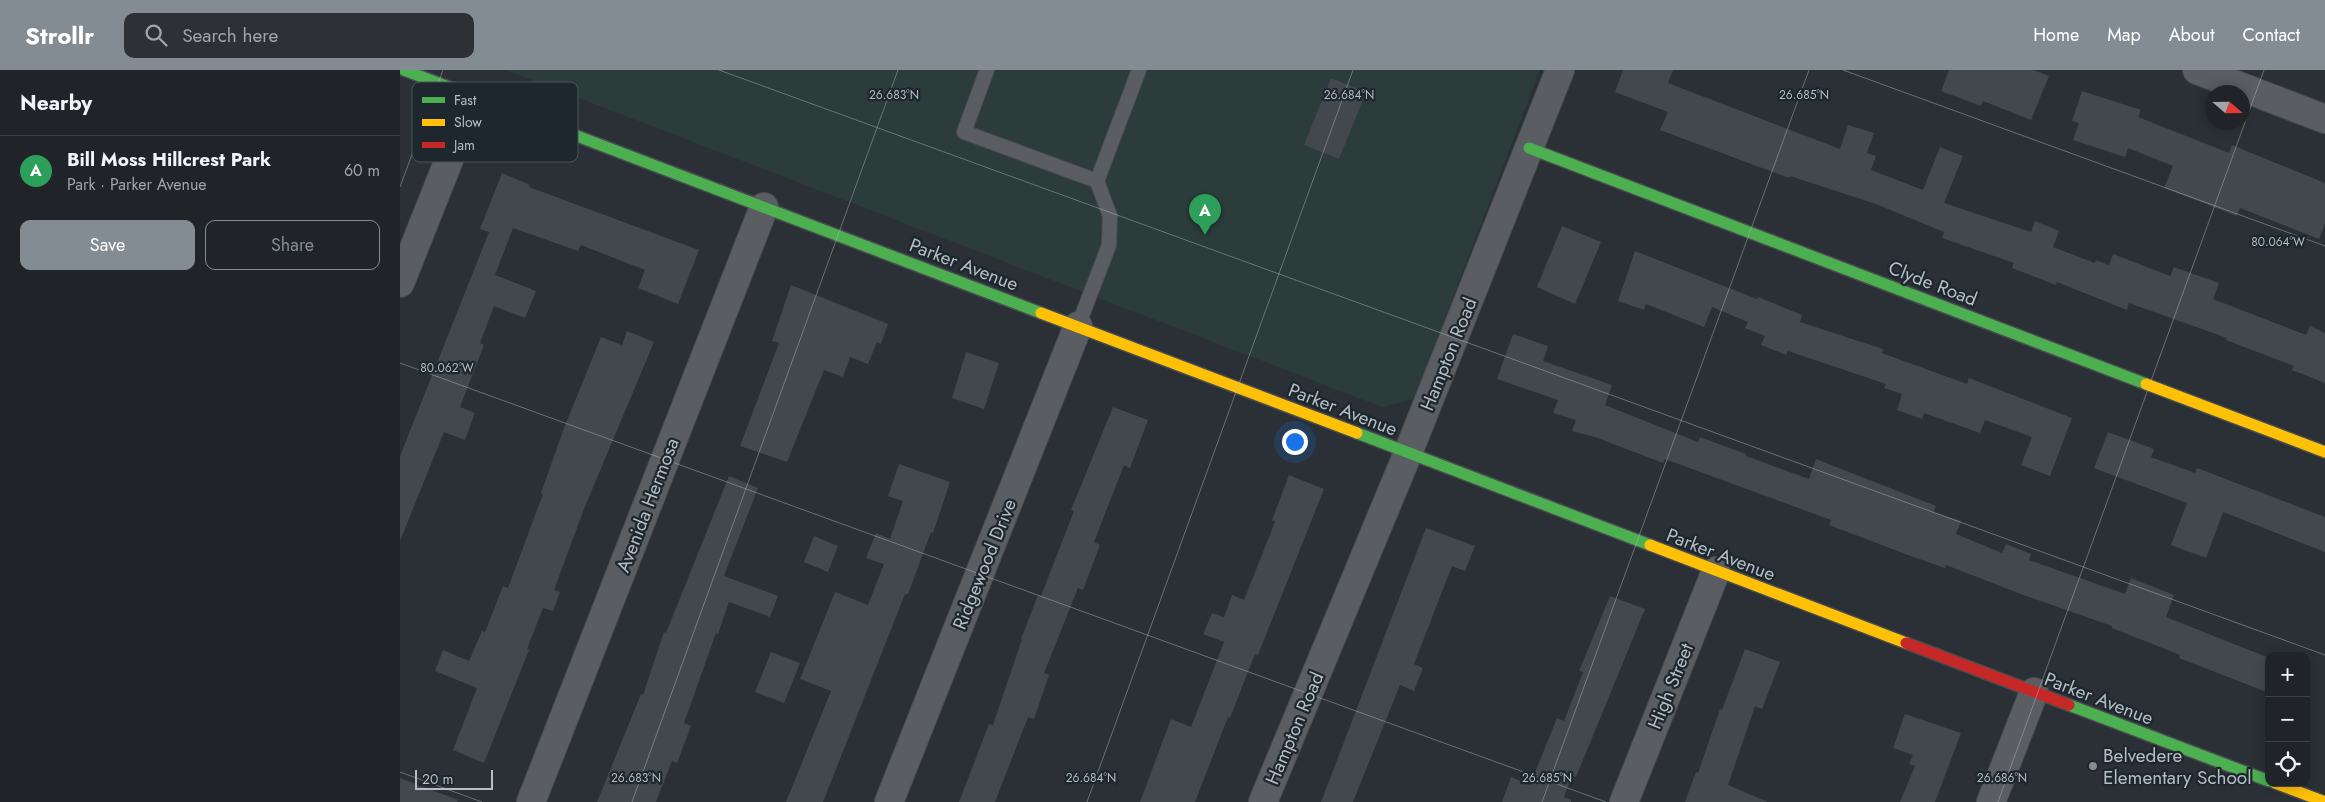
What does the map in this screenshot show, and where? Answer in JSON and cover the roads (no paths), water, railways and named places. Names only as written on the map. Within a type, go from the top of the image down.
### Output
[{"type":"street","name":"Parker Avenue","points":[[404,70],[436,82]]},
{"type":"street","name":"Hampton Road","points":[[1263,802],[1408,453],[1560,70]]},
{"type":"street","points":[[2197,70],[2325,119]]},
{"type":"street","name":"Parker Avenue","points":[[578,136],[2265,779]]},
{"type":"street","name":"Clyde Road","points":[[1529,148],[2325,452]]},
{"type":"street","points":[[400,283],[448,162]]},
{"type":"street","name":"Avenida Hermosa","points":[[531,802],[764,208]]},
{"type":"street","name":"Ridgewood Drive","points":[[889,802],[1078,326]]},
{"type":"street","name":"High Street","points":[[1624,802],[1716,571]]},
{"type":"street","points":[[1991,802],[2034,692]]},
{"type":"street","points":[[2286,787],[2325,802]]},
{"type":"lane","points":[[987,70],[964,132],[1097,181]]},
{"type":"lane","points":[[1078,326],[1109,246],[1110,216],[1097,181],[1139,70]]},
{"type":"place","name":"Bill Moss Hillcrest Park","points":[[1205,235]]},
{"type":"place","name":"Belvedere Elementary School","points":[[2093,766]]}]
